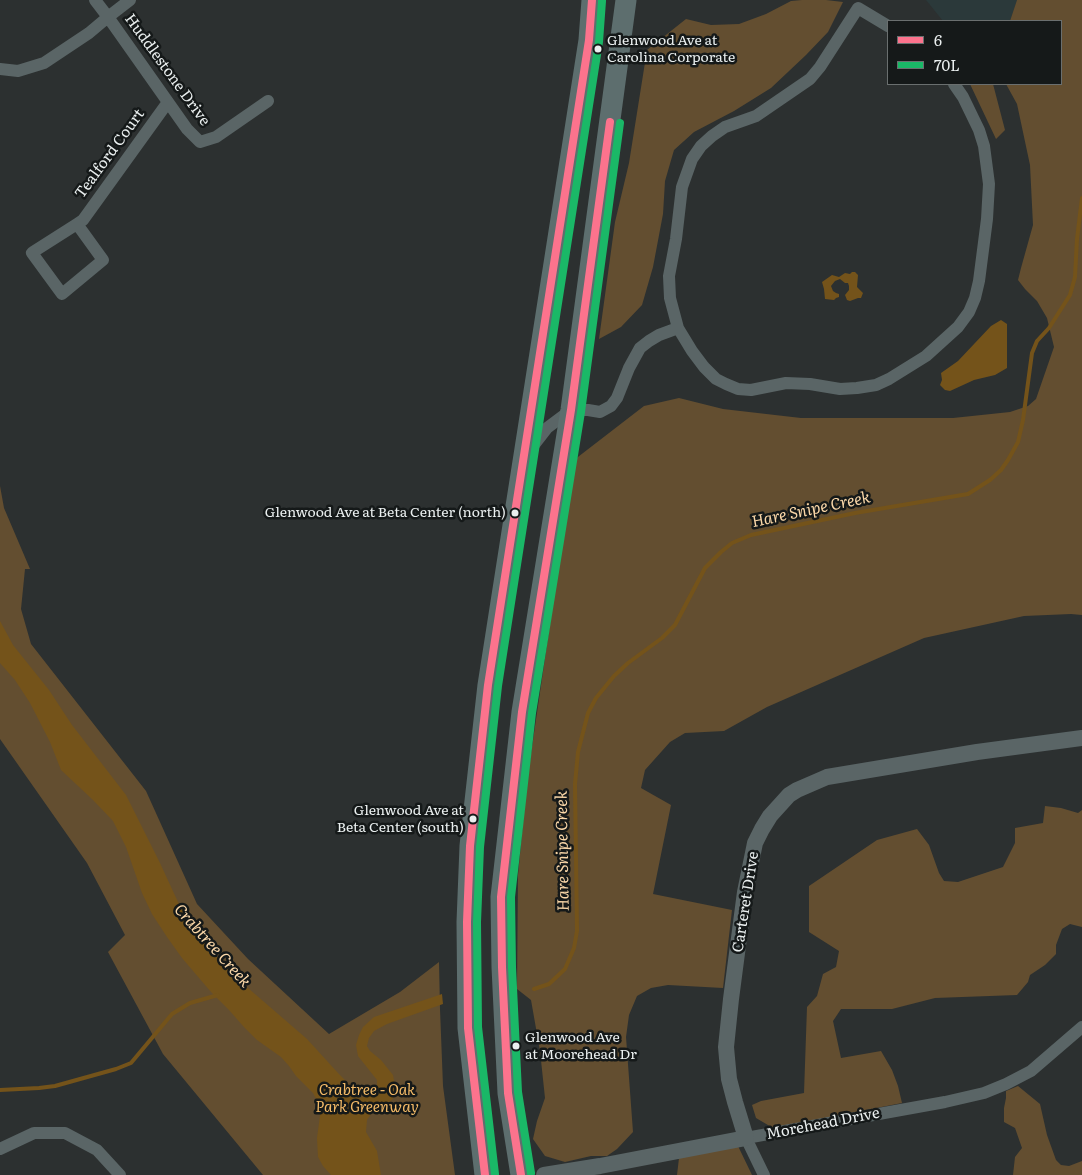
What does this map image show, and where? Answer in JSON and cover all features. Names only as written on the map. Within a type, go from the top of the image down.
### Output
[{"type":"highway","points":[[485,1175],[468,1028],[466,922],[470,846],[488,685],[589,40],[592,0]]},
{"type":"highway","points":[[520,1175],[508,1093],[502,967],[502,897],[522,712],[570,410],[626,0]]},
{"type":"street","name":"Huddlestone Drive","points":[[95,0],[187,129],[200,142],[216,137],[268,102]]},
{"type":"street","points":[[0,69],[18,71],[44,63],[89,34],[130,0]]},
{"type":"street","points":[[887,25],[855,4],[820,67],[810,79],[756,116],[725,127],[701,146],[692,159],[682,187],[676,240],[669,276],[670,298],[678,328],[692,351],[716,379],[738,389],[751,390],[786,383],[810,384],[840,389],[876,385],[903,372],[926,356],[958,327],[976,298],[987,219],[989,184],[984,146],[979,130],[963,97],[955,85]]},
{"type":"street","name":"Tealford Court","points":[[77,224],[103,260],[62,294],[32,253],[83,220],[168,102]]},
{"type":"street","points":[[524,458],[548,428],[570,410],[600,412],[611,406],[617,398],[629,368],[640,348],[659,335],[678,328]]},
{"type":"street","name":"Carteret Drive","points":[[746,1138],[729,1079],[726,1048],[745,892],[752,854],[762,828],[774,811],[789,795],[827,776],[977,752],[1082,738]]},
{"type":"street","name":"Morehead Drive","points":[[544,1175],[970,1097],[1006,1084],[1031,1071],[1082,1028]]},
{"type":"street","points":[[0,1149],[34,1133],[65,1133],[97,1150],[120,1175]]},
{"type":"street","points":[[746,1138],[764,1175]]},
{"type":"shaded area","points":[[926,0],[1017,0],[1010,20],[942,20]]},
{"type":"shaded area","points":[[852,272],[858,275],[857,287],[863,293],[861,298],[847,300],[845,295],[849,290],[848,283],[840,279],[831,286],[833,291],[839,294],[839,297],[834,300],[825,299],[822,282],[832,275],[839,277],[845,273],[850,274]]},
{"type":"shaded area","points":[[1001,320],[1007,324],[1007,368],[995,375],[974,380],[950,391],[945,390],[940,385],[942,380],[941,373],[958,361],[991,326]]},
{"type":"shaded area","points":[[0,621],[13,645],[49,690],[72,725],[126,795],[178,902],[212,951],[248,988],[307,1039],[349,1084],[359,1098],[368,1096],[377,1089],[377,1080],[358,1056],[356,1045],[363,1027],[374,1017],[442,994],[443,1004],[387,1024],[374,1031],[369,1038],[367,1046],[370,1051],[381,1060],[393,1075],[396,1095],[388,1104],[373,1111],[367,1120],[366,1132],[377,1151],[381,1175],[331,1175],[323,1166],[318,1157],[317,1138],[321,1108],[313,1093],[281,1057],[257,1040],[211,992],[167,937],[152,914],[142,893],[126,847],[113,821],[61,770],[50,742],[30,703],[15,680],[0,663]]},
{"type":"green space","points":[[1017,0],[1082,0],[1082,615],[1024,616],[924,638],[767,707],[724,731],[685,733],[670,742],[645,770],[641,788],[671,805],[653,894],[732,910],[723,988],[668,985],[651,988],[637,996],[629,1015],[626,1037],[633,1132],[617,1149],[607,1156],[591,1156],[565,1162],[545,1156],[533,1139],[545,1098],[540,1051],[531,1000],[517,989],[518,875],[527,781],[574,460],[644,406],[679,398],[723,409],[801,418],[953,418],[1010,412],[1028,406],[1036,399],[1054,347],[1047,318],[1037,301],[1018,280],[1033,225],[1030,165],[1017,104],[1007,85],[1062,85],[1062,20],[1010,20]]},
{"type":"green space","points":[[791,1],[843,2],[828,32],[771,88],[734,111],[694,132],[674,150],[665,181],[663,214],[653,267],[642,305],[621,327],[599,339],[615,222],[629,163],[647,50],[686,19],[711,25],[739,24],[766,14]]},
{"type":"green space","points":[[970,85],[993,85],[1005,130],[996,139]]},
{"type":"green space","name":"Crabtree - Oak Park Greenway","points":[[0,486],[4,508],[30,569],[25,569],[21,609],[31,644],[146,791],[197,904],[248,959],[329,1034],[400,992],[439,962],[443,1086],[455,1175],[263,1175],[163,1054],[108,952],[125,935],[87,863],[0,739]]},
{"type":"green space","points":[[1045,806],[1078,813],[1082,810],[1082,927],[1070,924],[1062,929],[1056,945],[1056,954],[1045,965],[1030,975],[1028,982],[1017,995],[935,998],[892,1009],[841,1009],[833,1021],[841,1058],[881,1051],[892,1070],[902,1103],[773,1128],[756,1118],[752,1105],[761,1101],[804,1093],[807,1007],[817,996],[823,974],[836,967],[839,951],[809,932],[809,886],[877,840],[917,829],[929,845],[939,873],[944,881],[958,882],[1003,867],[1015,843],[1015,828],[1043,823]]},
{"type":"green space","points":[[1018,1086],[1040,1104],[1047,1135],[1056,1160],[1061,1165],[1069,1166],[1082,1161],[1082,1175],[1013,1175],[1015,1157],[1022,1148],[1015,1128],[1004,1122],[1004,1108],[1006,1091]]},
{"type":"green space","points":[[738,1146],[752,1175],[677,1175],[679,1158]]},
{"type":"waterway","name":"Hare Snipe Creek","points":[[534,989],[549,984],[565,969],[574,948],[577,931],[575,784],[578,752],[588,713],[596,698],[614,676],[628,663],[662,638],[675,625],[705,568],[732,543],[751,535],[855,513],[968,494],[990,480],[1001,470],[1018,442],[1023,420],[1032,353],[1037,341],[1049,328],[1070,295],[1075,277],[1082,198]]},
{"type":"waterway","points":[[0,1090],[55,1086],[131,1063],[172,1014],[190,1003],[218,995]]},
{"type":"transit line","name":"6","points":[[485,1175],[468,1028],[467,922],[470,846],[488,685],[589,40],[592,0]]},
{"type":"transit line","name":"70L","points":[[495,1174],[478,1027],[477,922],[480,847],[498,686],[599,42],[602,1]]},
{"type":"transit line","name":"6","points":[[521,1175],[508,1093],[501,897],[522,712],[571,410],[610,122]]},
{"type":"transit line","name":"70L","points":[[531,1173],[518,1092],[512,967],[511,897],[532,713],[581,412],[620,123]]},
{"type":"place","name":"Glenwood Ave at Carolina Corporate","points":[[598,49]]},
{"type":"place","name":"Glenwood Ave at Beta Center (north)","points":[[515,513]]},
{"type":"place","name":"Glenwood Ave at Beta Center (south)","points":[[473,819]]},
{"type":"place","name":"Glenwood Ave at Moorehead Dr","points":[[516,1046]]},
{"type":"water label","name":"Crabtree Creek","points":[[212,946]]}]
